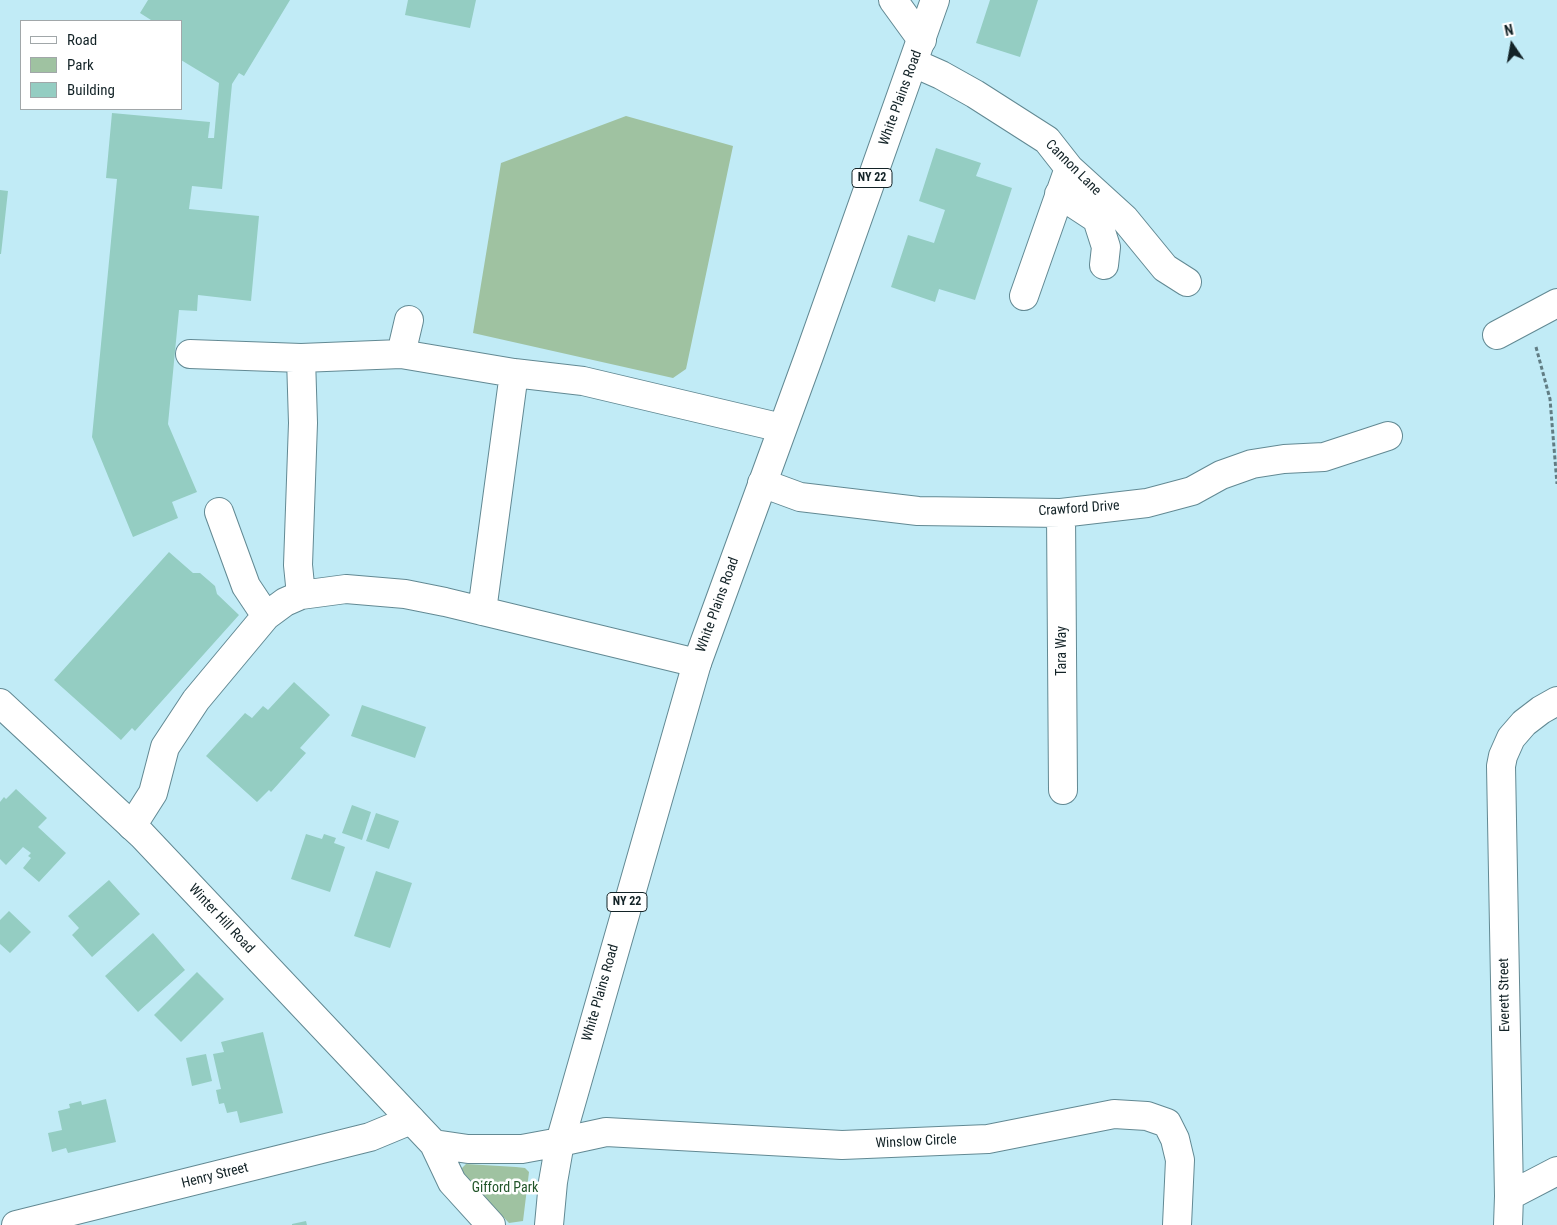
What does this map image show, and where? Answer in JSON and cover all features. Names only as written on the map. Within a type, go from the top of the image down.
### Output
[{"type":"street","points":[[893,0],[918,51]]},
{"type":"street","name":"White Plains Road","points":[[548,1225],[560,1142],[697,663],[809,356],[935,0]]},
{"type":"street","name":"Cannon Lane","points":[[918,51],[941,75],[1047,140],[1069,168],[1124,218],[1166,268],[1187,282]]},
{"type":"street","points":[[1024,296],[1069,168]]},
{"type":"street","points":[[1059,194],[1097,220],[1106,247],[1104,265]]},
{"type":"street","points":[[1497,335],[1557,303]]},
{"type":"street","points":[[401,354],[409,320]]},
{"type":"street","points":[[190,354],[301,358],[401,354],[514,373],[582,381],[782,428]]},
{"type":"street","points":[[301,358],[303,423],[298,565],[301,596]]},
{"type":"street","points":[[482,612],[514,373]]},
{"type":"street","name":"Crawford Drive","points":[[762,483],[800,497],[918,511],[1061,513],[1148,503],[1192,491],[1252,464],[1284,459],[1324,457],[1388,436]]},
{"type":"street","points":[[219,512],[246,586],[266,616]]},
{"type":"street","name":"Tara Way","points":[[1061,513],[1063,790]]},
{"type":"street","points":[[132,826],[153,793],[165,747],[196,700],[266,616],[285,602],[301,596],[346,589],[405,594],[697,663]]},
{"type":"street","name":"Everett Street","points":[[1508,1225],[1501,766],[1511,738],[1541,710],[1557,701]]},
{"type":"street","name":"Winter Hill Road","points":[[0,704],[132,826],[434,1144],[452,1182],[491,1225]]},
{"type":"street","name":"Winslow Circle","points":[[560,1142],[606,1132],[842,1146],[988,1138],[1114,1114],[1147,1116],[1167,1123],[1175,1139],[1180,1160],[1177,1225]]},
{"type":"street","name":"Henry Street","points":[[16,1225],[370,1137],[411,1120]]},
{"type":"street","points":[[434,1144],[468,1149],[522,1149],[560,1142]]},
{"type":"street","points":[[1509,1196],[1557,1171]]},
{"type":"path","points":[[1529,318],[1550,399],[1557,484]]},
{"type":"green space","points":[[626,116],[733,146],[686,369],[673,378],[473,333],[501,163]]},
{"type":"green space","name":"Gifford Park","points":[[466,1164],[525,1168],[529,1172],[523,1221],[509,1223],[463,1175],[462,1168]]},
{"type":"building","points":[[148,0],[290,0],[244,76],[239,73],[232,84],[222,189],[192,186],[189,209],[259,216],[251,301],[198,295],[197,311],[179,310],[168,424],[197,492],[172,502],[178,518],[133,537],[92,437],[117,179],[106,178],[112,113],[210,122],[208,138],[214,138],[219,83],[182,61],[182,20],[151,20],[140,13]]},
{"type":"building","points":[[408,0],[476,0],[470,28],[405,15]]},
{"type":"building","points":[[990,0],[1038,0],[1020,57],[976,43]]},
{"type":"building","points":[[936,148],[981,163],[976,176],[1012,188],[975,300],[939,289],[935,302],[891,287],[908,235],[934,243],[945,210],[919,201]]},
{"type":"building","points":[[0,190],[8,191],[1,254],[0,254]]},
{"type":"building","points":[[169,552],[193,573],[200,573],[215,586],[217,594],[239,615],[135,731],[132,728],[121,740],[54,680]]},
{"type":"building","points":[[294,682],[330,715],[300,748],[306,753],[271,792],[269,790],[257,802],[206,756],[245,713],[252,718],[263,706],[268,710]]},
{"type":"building","points":[[362,705],[426,727],[415,758],[351,736]]},
{"type":"building","points":[[16,789],[47,818],[38,827],[66,853],[39,882],[23,868],[31,858],[28,856],[31,853],[23,847],[6,865],[0,859],[0,802]]},
{"type":"building","points":[[352,805],[371,812],[362,840],[342,833]]},
{"type":"building","points":[[376,813],[399,821],[389,849],[366,841]]},
{"type":"building","points":[[306,834],[322,839],[324,834],[336,838],[334,843],[345,847],[330,892],[291,879]]},
{"type":"building","points":[[376,871],[412,883],[390,948],[354,936]]},
{"type":"building","points":[[109,880],[140,914],[92,957],[72,935],[79,928],[68,916]]},
{"type":"building","points":[[9,911],[31,932],[10,953],[0,944],[0,920]]},
{"type":"building","points":[[153,933],[185,970],[138,1012],[105,976]]},
{"type":"building","points":[[197,972],[224,999],[181,1042],[154,1015]]},
{"type":"building","points":[[263,1032],[283,1113],[240,1123],[237,1111],[227,1113],[224,1103],[219,1104],[216,1090],[221,1089],[213,1054],[224,1052],[221,1042]]},
{"type":"building","points":[[206,1054],[212,1081],[192,1086],[186,1058]]},
{"type":"building","points":[[106,1099],[116,1142],[68,1153],[66,1148],[52,1152],[48,1133],[62,1130],[58,1111],[70,1108],[69,1104],[81,1101],[82,1105]]},
{"type":"building","points":[[306,1221],[307,1225],[292,1225],[292,1224]]}]
